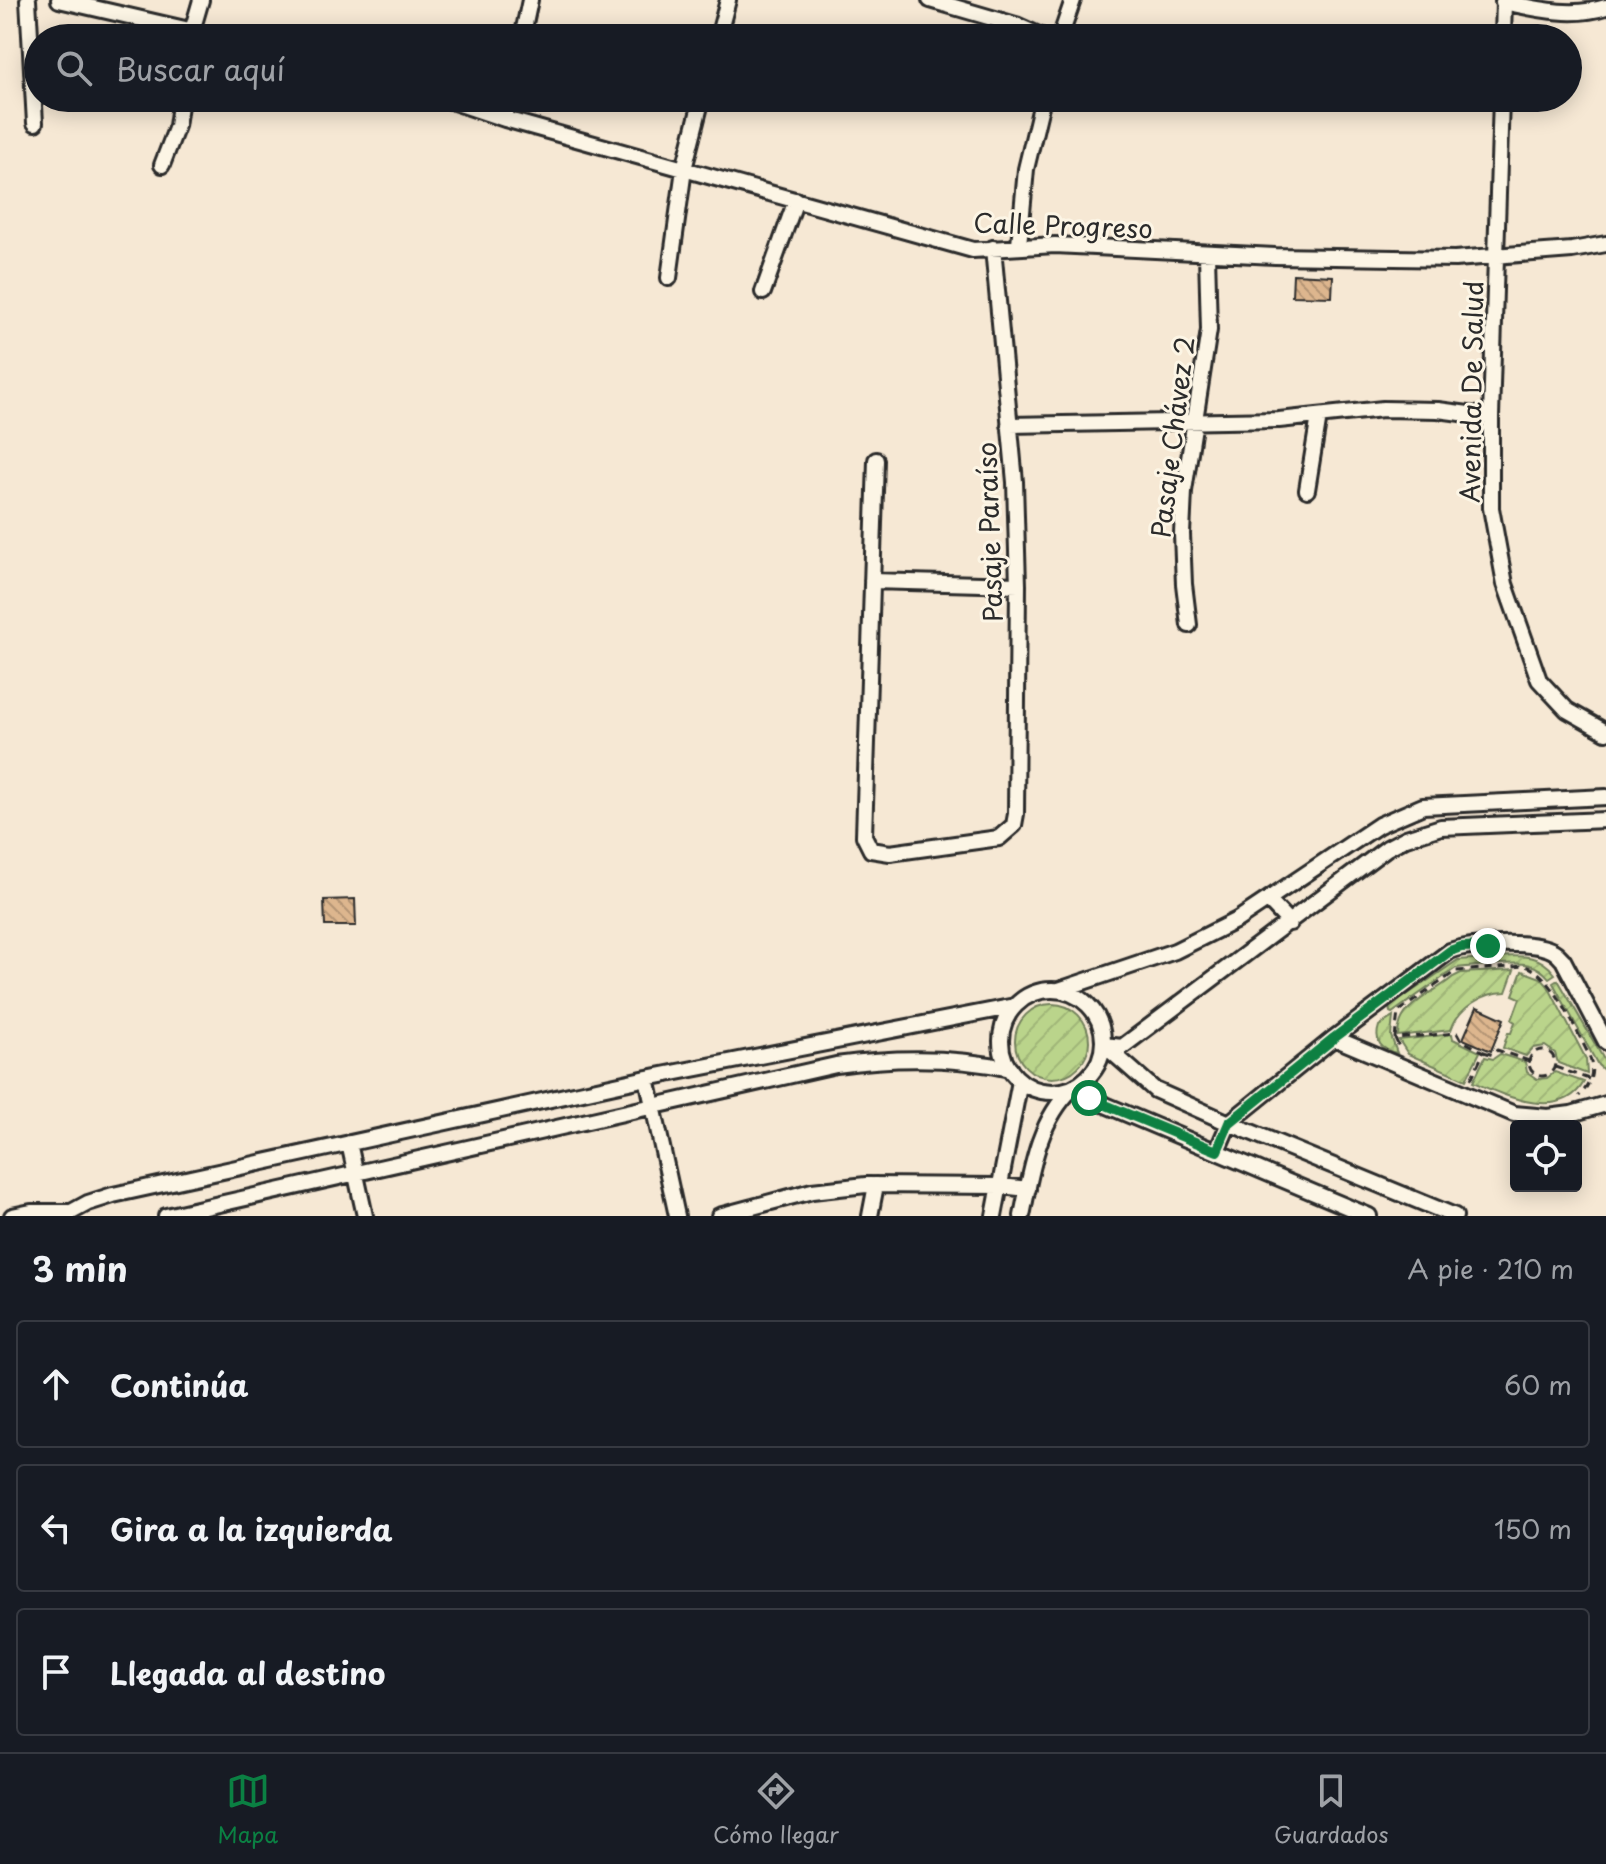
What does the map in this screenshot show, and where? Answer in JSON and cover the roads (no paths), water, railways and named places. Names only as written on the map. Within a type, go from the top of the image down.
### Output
[{"type":"street","points":[[28,0],[29,24]]},
{"type":"street","points":[[59,0],[152,24]]},
{"type":"street","points":[[194,24],[201,0]]},
{"type":"street","points":[[525,24],[530,0]]},
{"type":"street","points":[[722,24],[728,0]]},
{"type":"street","points":[[930,0],[1013,24]]},
{"type":"street","points":[[1065,24],[1073,0]]},
{"type":"street","points":[[1503,24],[1504,1],[1549,12],[1592,12],[1606,7]]},
{"type":"street","points":[[34,112],[35,123]]},
{"type":"street","points":[[162,165],[179,112]]},
{"type":"street","name":"Calle Progreso","points":[[484,112],[973,250],[1019,245],[1207,254],[1455,259],[1572,250],[1606,244]]},
{"type":"street","points":[[505,119],[506,112]]},
{"type":"street","points":[[669,278],[684,169],[698,112]]},
{"type":"street","points":[[1019,245],[1026,169],[1040,112]]},
{"type":"street","name":"Avenida De Salud","points":[[1501,112],[1491,508],[1505,584],[1539,680],[1567,710],[1606,732]]},
{"type":"street","points":[[763,292],[796,200]]},
{"type":"street","name":"Pasaje Paraíso","points":[[872,581],[864,836],[871,850],[890,853],[999,838],[1014,825],[1016,814],[1018,585],[1015,482],[993,248]]},
{"type":"street","name":"Pasaje Chávez 2","points":[[1189,625],[1182,534],[1184,491],[1209,330],[1207,254]]},
{"type":"street","points":[[1009,425],[1195,422],[1319,416],[1383,409],[1438,410],[1491,417]]},
{"type":"street","points":[[1307,490],[1319,416]]},
{"type":"street","points":[[876,460],[872,581],[1018,585]]},
{"type":"street","points":[[12,1216],[31,1212],[67,1215],[113,1195],[647,1078],[1015,1006],[1035,993],[1059,990],[1175,951],[1237,920],[1379,825],[1423,806],[1606,797]]},
{"type":"street","points":[[1518,800],[1522,823]]},
{"type":"street","points":[[1104,1045],[1122,1047],[1387,848],[1406,838],[1441,827],[1606,820]]},
{"type":"street","points":[[1268,900],[1290,923]]},
{"type":"street","points":[[1217,1151],[1229,1123],[1334,1038],[1450,951],[1470,946],[1533,945],[1553,951],[1563,960],[1606,1042]]},
{"type":"street","points":[[1022,1216],[1035,1154],[1057,1103],[1090,1076],[1097,1067],[1104,1045],[1104,1034],[1096,1013],[1080,998],[1059,990]]},
{"type":"street","points":[[1015,1006],[1003,1027],[1002,1051],[1015,1075],[1029,1087],[1051,1092],[1074,1087],[1089,1098],[1369,1216]]},
{"type":"street","points":[[1334,1038],[1514,1114],[1528,1117],[1571,1114],[1606,1104]]},
{"type":"street","points":[[1104,1045],[1155,1090],[1455,1216]]},
{"type":"street","points":[[166,1216],[836,1065],[879,1059],[953,1060],[1015,1075]]},
{"type":"street","points":[[994,1216],[1001,1186],[1015,1075]]},
{"type":"street","points":[[647,1078],[677,1216]]},
{"type":"street","points":[[349,1143],[365,1216]]},
{"type":"street","points":[[719,1216],[752,1212],[812,1191],[876,1185],[1028,1189]]},
{"type":"street","points":[[870,1216],[876,1185]]}]
